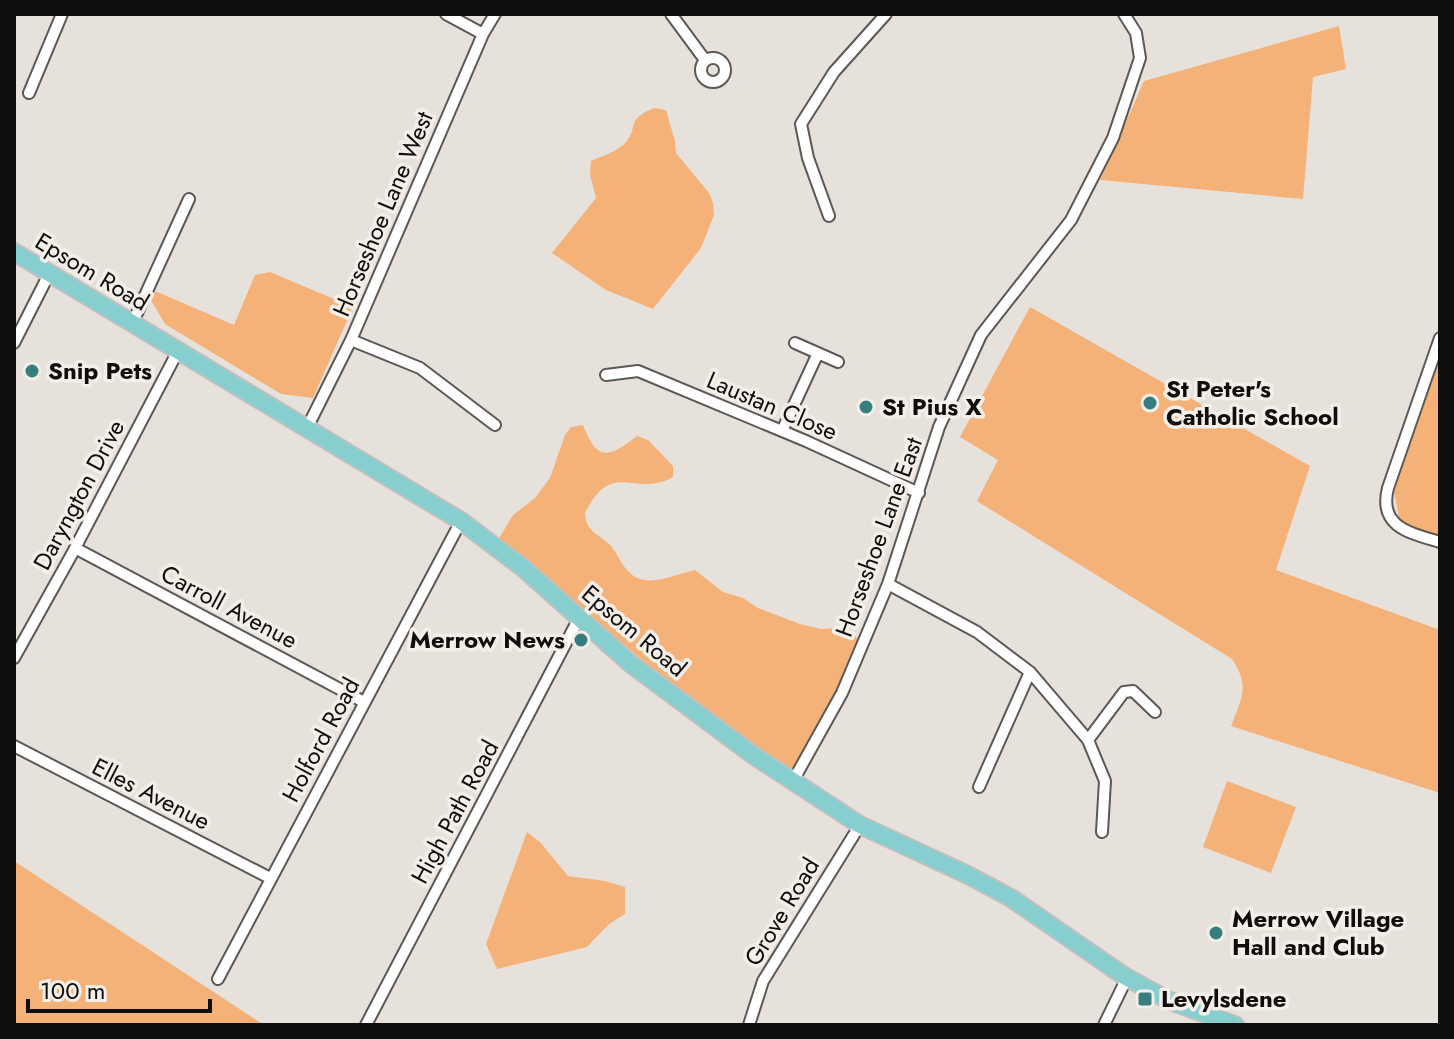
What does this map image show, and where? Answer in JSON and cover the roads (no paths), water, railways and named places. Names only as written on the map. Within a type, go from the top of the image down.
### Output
[{"type":"main road","name":"Epsom Road","points":[[14,252],[461,521],[522,567],[631,664],[793,781],[860,825],[1011,898],[1124,976],[1168,1000],[1235,1025]]},
{"type":"street","points":[[29,93],[62,14]]},
{"type":"street","points":[[446,14],[483,34]]},
{"type":"street","name":"Horseshoe Lane West","points":[[306,430],[351,340],[483,34],[495,14]]},
{"type":"street","points":[[671,14],[705,60]]},
{"type":"street","points":[[829,216],[808,158],[801,124],[834,72],[886,14]]},
{"type":"street","name":"Horseshoe Lane East","points":[[793,781],[842,693],[888,584],[939,427],[981,335],[1071,220],[1113,138],[1140,58],[1136,33],[1124,14]]},
{"type":"street","points":[[132,324],[189,199]]},
{"type":"street","points":[[14,343],[49,274]]},
{"type":"street","points":[[1440,338],[1386,497],[1388,512],[1400,528],[1440,542]]},
{"type":"street","points":[[351,340],[420,368],[495,425]]},
{"type":"street","points":[[795,343],[838,362]]},
{"type":"street","name":"Daryngton Drive","points":[[14,658],[178,351]]},
{"type":"street","points":[[782,431],[818,353]]},
{"type":"street","name":"Laustan Close","points":[[606,375],[638,371],[919,493]]},
{"type":"street","name":"Holford Road","points":[[218,979],[461,521]]},
{"type":"street","name":"Carroll Avenue","points":[[75,548],[364,702]]},
{"type":"street","points":[[888,584],[977,632],[1030,672],[1088,740],[1105,781],[1102,832]]},
{"type":"street","name":"High Path Road","points":[[366,1025],[579,618]]},
{"type":"street","points":[[979,787],[1030,672]]},
{"type":"street","points":[[1088,740],[1124,692],[1133,691],[1155,712]]},
{"type":"street","name":"Elles Avenue","points":[[14,746],[270,878]]},
{"type":"street","name":"Grove Road","points":[[749,1025],[763,981],[860,825]]},
{"type":"street","points":[[1104,1025],[1124,984],[1124,976]]},
{"type":"place","name":"Snip Pets","points":[[32,371]]},
{"type":"place","name":"St Peter's Catholic School","points":[[1150,403]]},
{"type":"place","name":"St Pius X","points":[[866,407]]},
{"type":"place","name":"Merrow News","points":[[581,640]]},
{"type":"place","name":"Merrow Village Hall and Club","points":[[1216,933]]},
{"type":"place","name":"Levylsdene","points":[[1145,999]]}]
